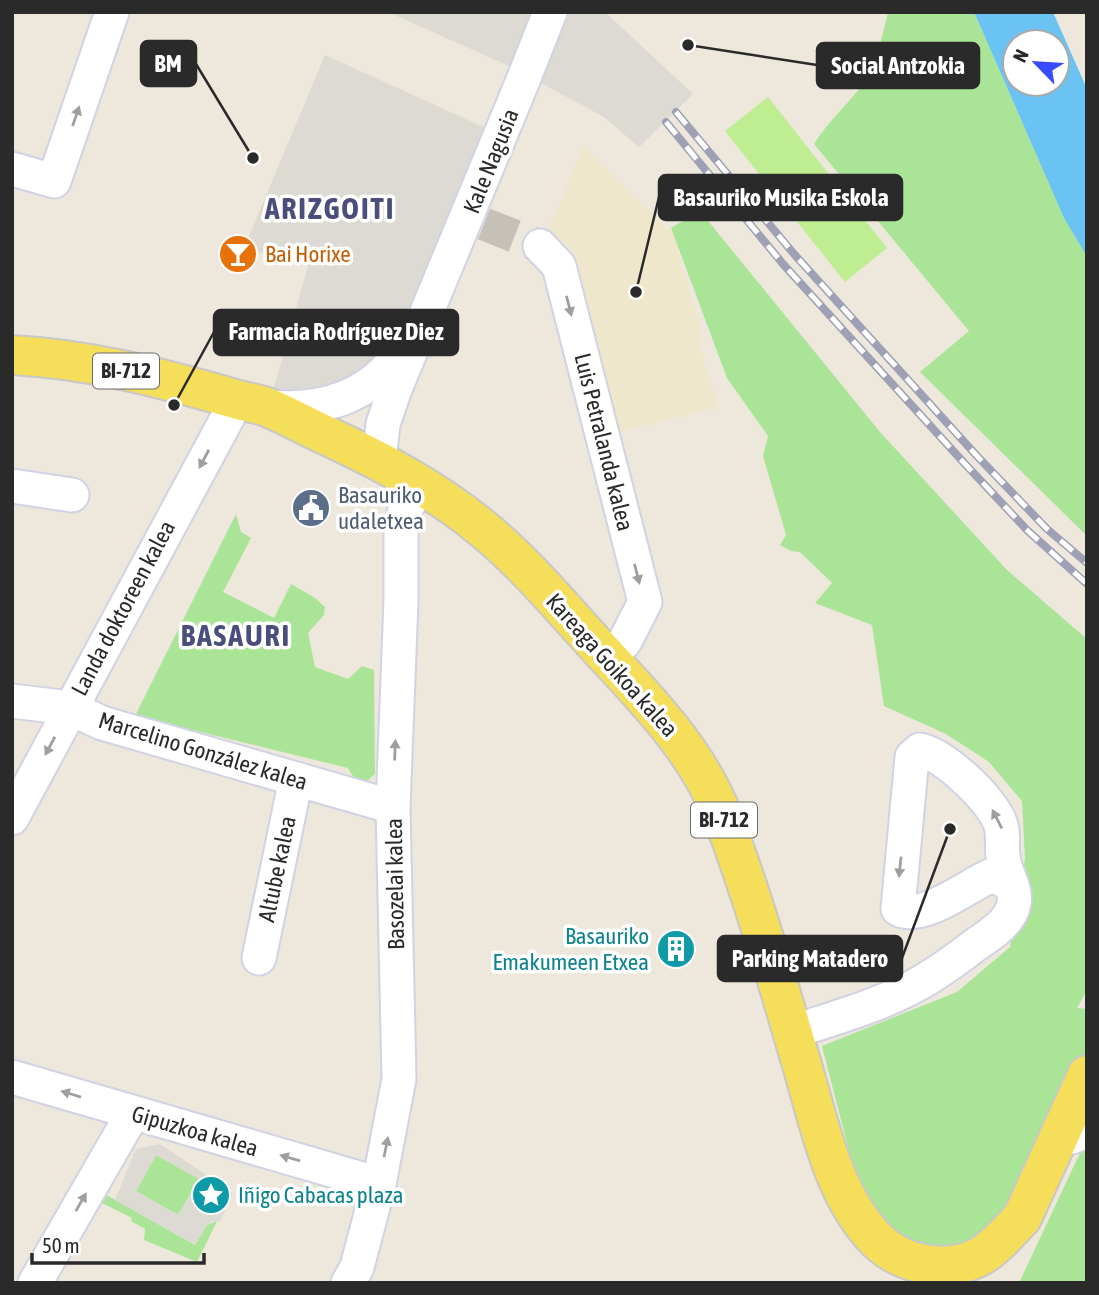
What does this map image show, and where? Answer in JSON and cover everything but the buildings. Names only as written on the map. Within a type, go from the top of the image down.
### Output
[{"type":"main road","name":"Kareaga Goikoa kalea","points":[[12,355],[101,365],[250,402],[379,460],[422,484],[484,529],[617,650],[692,756],[708,786],[726,827],[835,1174],[851,1207],[874,1238],[897,1255],[926,1265],[958,1264],[981,1256],[1022,1218],[1074,1130]]},
{"type":"main road","name":"BI-712","points":[[1074,1130],[1087,1075]]},
{"type":"street","points":[[12,169],[54,181],[112,12]]},
{"type":"street","name":"Kale Nagusia","points":[[429,308],[476,221],[524,78],[550,12]]},
{"type":"street","name":"Luis Petralanda kalea","points":[[540,246],[559,266],[645,603],[617,650]]},
{"type":"street","points":[[250,402],[281,408],[317,406],[356,394],[376,381],[393,364],[429,308]]},
{"type":"street","points":[[379,460],[383,424],[429,308]]},
{"type":"street","name":"Landa doktoreen kalea","points":[[12,818],[70,708],[250,402]]},
{"type":"street","points":[[335,402],[329,420],[336,440]]},
{"type":"street","name":"Basozelai kalea","points":[[348,1283],[357,1267],[379,1184],[399,1079],[393,807],[401,534],[405,509],[422,484]]},
{"type":"street","points":[[12,486],[72,495]]},
{"type":"street","name":"Marcelino González kalea","points":[[12,701],[70,708],[102,723],[393,807]]},
{"type":"street","points":[[792,1032],[856,1011],[916,985],[957,959],[1009,916],[1015,900],[1011,885],[1002,853],[1002,829],[991,808],[957,772],[927,752],[920,750],[915,753],[912,757],[898,909],[907,912],[940,904],[989,876],[997,877],[1011,885]]},
{"type":"street","name":"Altube kalea","points":[[258,958],[296,779]]},
{"type":"street","name":"Gipuzkoa kalea","points":[[12,1077],[379,1184]]},
{"type":"street","points":[[35,1283],[132,1113]]},
{"type":"shaded area","points":[[388,12],[605,12],[693,94],[639,147],[604,117],[511,67]]},
{"type":"shaded area","points":[[325,55],[490,130],[413,316],[368,380],[294,393],[274,388],[308,266],[244,248]]},
{"type":"shaded area","points":[[584,146],[667,229],[671,228],[703,339],[698,341],[719,407],[619,432],[569,244],[547,232]]},
{"type":"shaded area","name":"Iñigo Cabacas plaza","points":[[160,1144],[233,1193],[220,1221],[212,1221],[207,1225],[195,1245],[115,1200],[136,1149]],"holes":[[[156,1155],[199,1179],[178,1215],[136,1191]]]},
{"type":"green space","points":[[888,12],[974,12],[1001,74],[1001,98],[1012,98],[1064,218],[1087,257],[1087,536],[920,372],[969,331],[814,144],[865,81],[878,52]]},
{"type":"green space","points":[[768,97],[887,248],[845,282],[725,131]]},
{"type":"green space","points":[[700,211],[880,432],[1007,570],[1087,639],[1087,990],[1077,1008],[1087,1009],[1087,1074],[987,1243],[917,1254],[862,1202],[822,1046],[957,992],[1010,947],[1025,858],[1022,801],[989,762],[946,734],[884,706],[872,625],[815,603],[832,583],[800,552],[780,545],[786,535],[763,456],[768,436],[727,378],[671,228]]},
{"type":"green space","points":[[236,514],[241,532],[251,538],[223,592],[274,618],[291,584],[325,607],[324,615],[308,633],[315,667],[348,679],[362,666],[374,670],[375,774],[368,780],[356,778],[348,768],[135,716]]},
{"type":"green space","points":[[1087,1138],[1087,1283],[1019,1283]]},
{"type":"green space","points":[[156,1155],[199,1179],[178,1215],[136,1191]]},
{"type":"green space","points":[[105,1194],[195,1245],[207,1225],[217,1221],[197,1262],[144,1240],[145,1229],[131,1221],[132,1218],[100,1202]]},
{"type":"water","points":[[974,12],[1053,12],[1060,28],[1001,28],[1001,74]]},
{"type":"water","points":[[1071,53],[1087,89],[1087,257],[1064,218],[1012,98],[1071,98]]},
{"type":"tunnel","points":[[484,224],[540,246]]},
{"type":"railway","points":[[676,112],[794,254],[977,456],[1047,529],[1087,563]]},
{"type":"railway","points":[[666,122],[783,264],[966,465],[1028,531],[1087,584]]},
{"type":"place","name":"Social Antzokia","points":[[688,45]]},
{"type":"place","name":"BM","points":[[253,158]]},
{"type":"place","name":"Bai Horixe","points":[[238,254]]},
{"type":"place","name":"Basauriko Musika Eskola","points":[[636,292]]},
{"type":"place","name":"Farmacia Rodríguez Diez","points":[[174,405]]},
{"type":"place","name":"Basauriko udaletxea","points":[[311,508]]},
{"type":"place","name":"Parking Matadero","points":[[950,829]]},
{"type":"place","name":"Basauriko Emakumeen Etxea","points":[[676,949]]},
{"type":"place","name":"Iñigo Cabacas plaza","points":[[211,1195]]},
{"type":"district","name":"ARIZGOITI","points":[[330,209]]},
{"type":"district","name":"BASAURI","points":[[236,636]]}]
